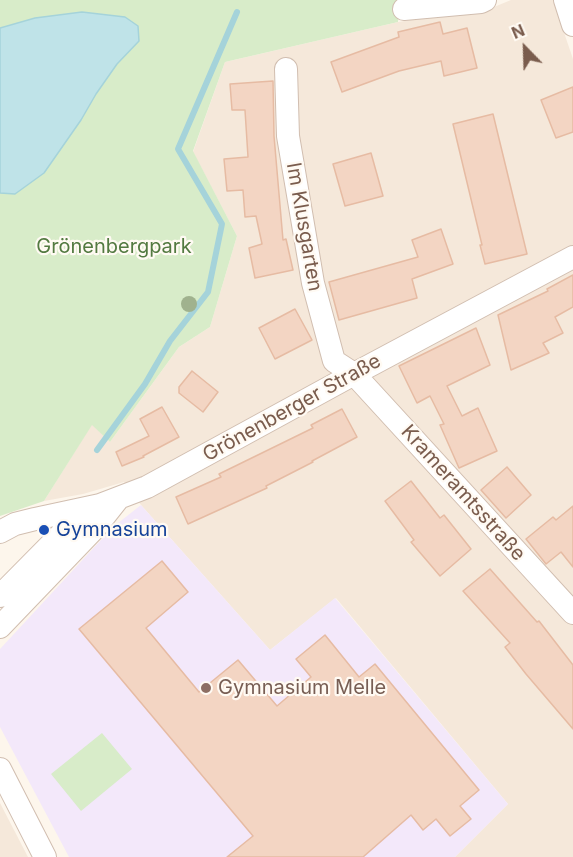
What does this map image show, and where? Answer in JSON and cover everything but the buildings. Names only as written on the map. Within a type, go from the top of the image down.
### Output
[{"type":"street","points":[[404,9],[484,0]]},
{"type":"street","points":[[565,0],[573,26]]},
{"type":"street","name":"Im Klusgarten","points":[[286,69],[288,136],[313,283],[334,361],[354,374]]},
{"type":"street","name":"Grönenberger Straße","points":[[0,532],[15,524],[100,506],[147,487],[573,257]]},
{"type":"street","name":"Krameramtsstraße","points":[[354,374],[573,613]]},
{"type":"street","points":[[0,627],[95,528],[119,498]]},
{"type":"street","points":[[0,596],[86,509]]},
{"type":"street","points":[[0,769],[45,857]]},
{"type":"shaded area","points":[[511,0],[553,0],[573,59],[573,857],[455,857],[508,804],[336,598],[270,650],[141,505],[124,482],[83,494],[44,501],[92,424],[110,442],[179,347],[210,327],[237,236],[193,152],[225,62],[398,22],[494,7]]},
{"type":"shaded area","name":"Gymnasium Melle","points":[[141,505],[270,650],[335,598],[508,804],[455,857],[69,857],[0,727],[0,649],[113,527]]},
{"type":"shaded area","points":[[0,803],[28,857],[0,857]]},
{"type":"green space","name":"Grönenbergpark","points":[[0,0],[400,0],[398,22],[225,62],[193,151],[237,236],[210,327],[179,347],[110,442],[92,425],[44,501],[0,516]]},
{"type":"green space","points":[[102,733],[132,769],[81,811],[51,774]]},
{"type":"water","points":[[82,12],[125,17],[138,26],[139,41],[117,64],[44,173],[15,194],[0,193],[0,28],[35,18]]},
{"type":"waterway","points":[[97,450],[145,384],[170,341],[208,292],[222,224],[178,149],[237,12]]},
{"type":"place","name":"Gymnasium","points":[[44,530]]},
{"type":"place","name":"Gymnasium Melle","points":[[206,688]]}]
